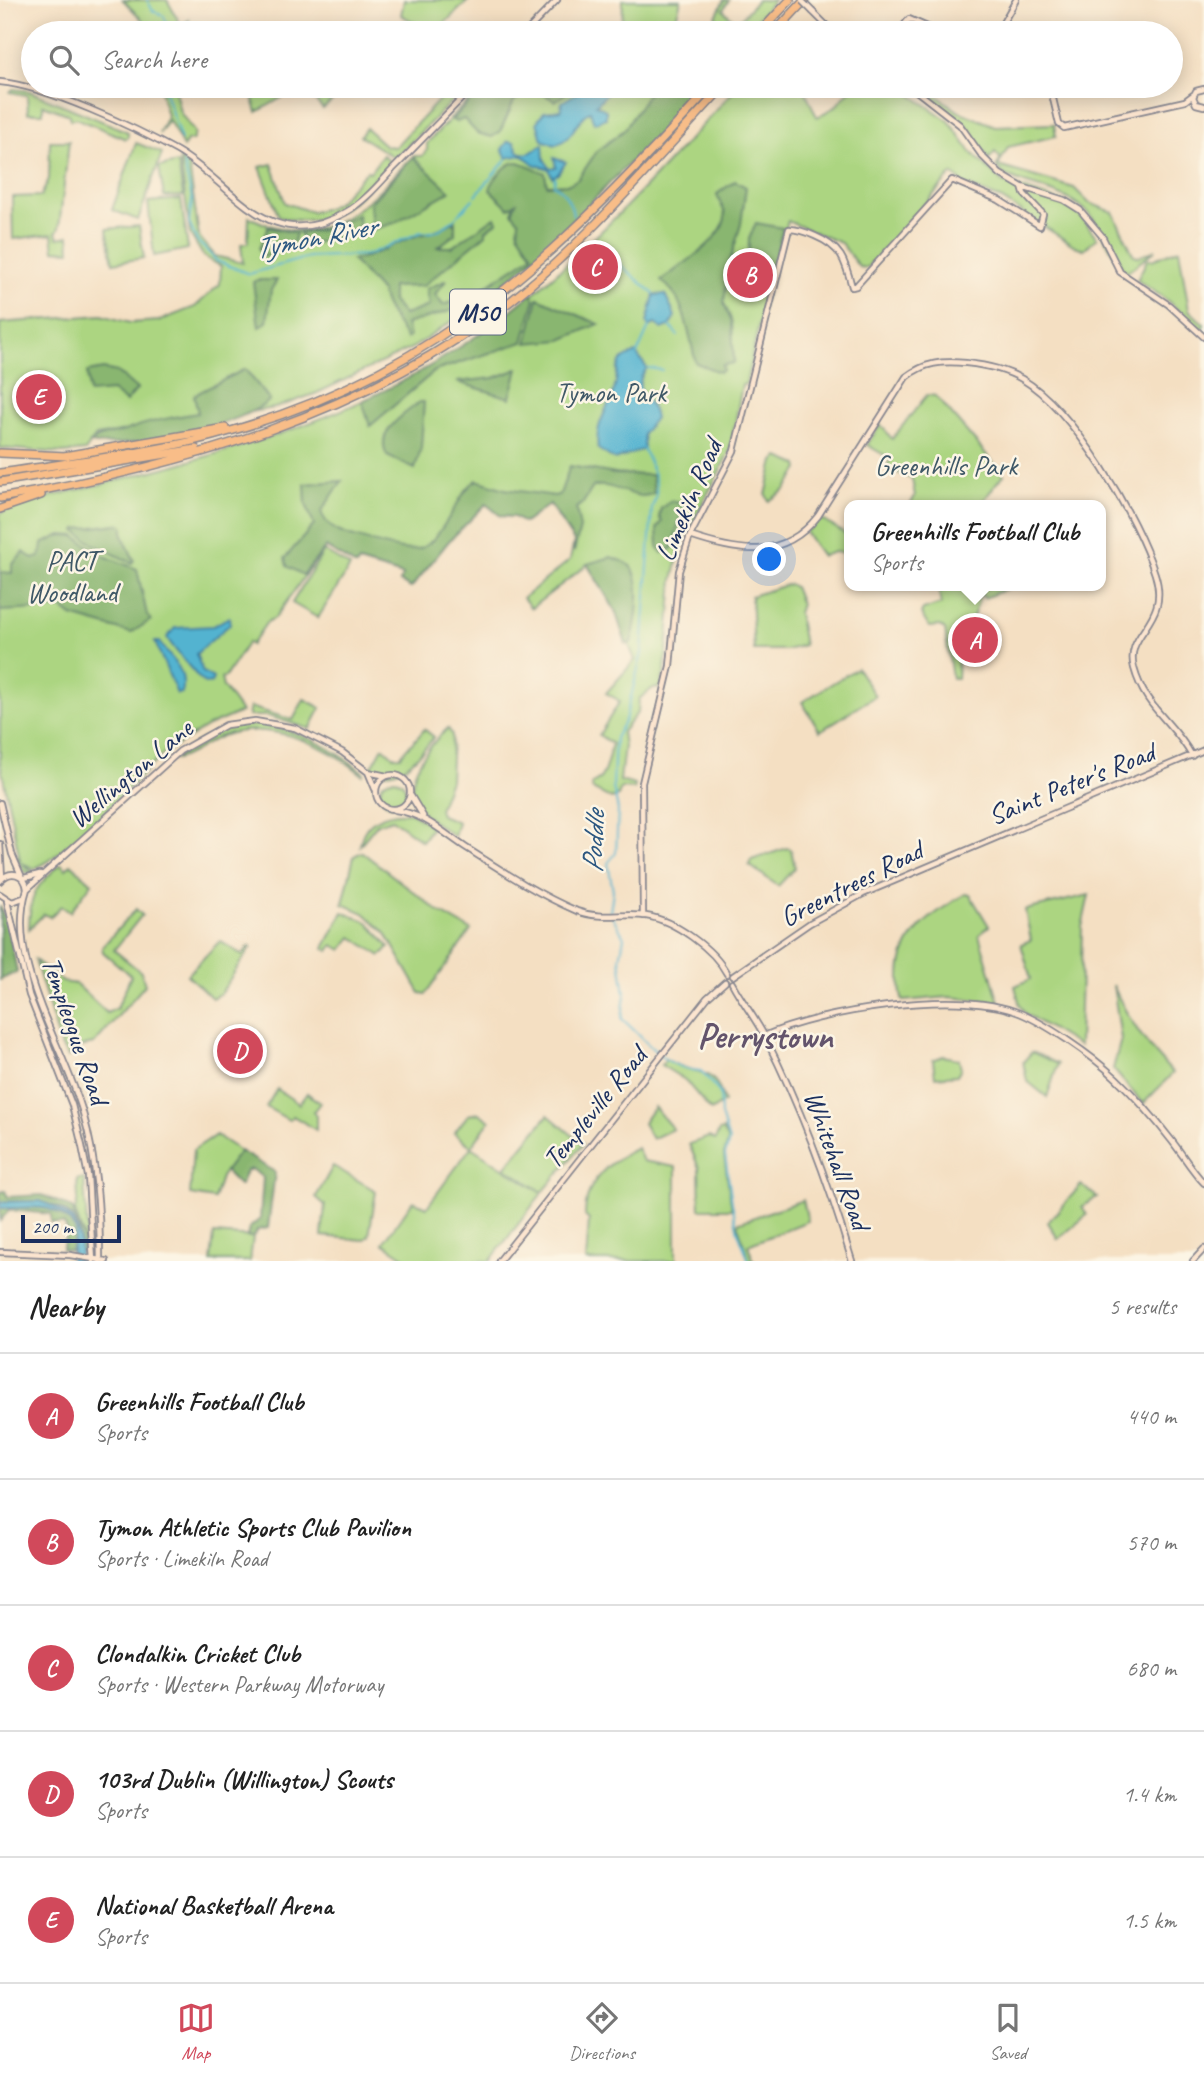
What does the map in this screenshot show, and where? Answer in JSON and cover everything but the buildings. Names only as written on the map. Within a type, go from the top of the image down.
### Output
[{"type":"highway","points":[[771,21],[790,0]]},
{"type":"highway","points":[[785,21],[803,2]]},
{"type":"highway","name":"M50","points":[[0,473],[183,443],[278,416],[366,380],[410,357],[461,325],[510,287],[594,211],[701,98]]},
{"type":"highway","name":"M50","points":[[0,498],[68,485],[215,449],[323,411],[404,373],[471,330],[535,281],[575,244],[713,98]]},
{"type":"highway","name":"M50","points":[[64,456],[163,440],[278,416]]},
{"type":"highway","name":"M50","points":[[0,482],[237,440]]},
{"type":"highway","name":"M50","points":[[0,452],[64,456],[183,443]]},
{"type":"highway","name":"M50","points":[[0,509],[68,485]]},
{"type":"street","points":[[537,21],[557,0]]},
{"type":"street","points":[[1004,21],[1016,0]]},
{"type":"street","points":[[803,2],[822,21]]},
{"type":"street","points":[[0,82],[21,87]]},
{"type":"street","points":[[1053,98],[1059,124],[1065,128],[1185,101],[1198,89],[1204,89]]},
{"type":"street","points":[[1194,95],[1196,104]]},
{"type":"street","points":[[59,98],[165,145],[201,167],[250,211],[276,222],[298,225],[325,222],[353,208],[462,98]]},
{"type":"street","points":[[926,98],[956,121],[993,168],[1022,187],[1064,200],[1080,210],[1102,236],[1120,272],[1175,310],[1204,337]]},
{"type":"street","points":[[1185,101],[1204,106]]},
{"type":"street","name":"Limekiln Road","points":[[643,916],[642,783],[668,674],[678,575],[690,536],[734,451],[789,229],[799,229],[838,248],[845,260],[852,287],[856,286],[955,180],[997,199],[1041,226],[1043,214],[1024,194],[1022,187]]},
{"type":"street","points":[[690,536],[730,549],[746,550],[771,547],[789,540],[818,516],[906,377],[927,363],[953,362],[1002,370],[1024,380],[1072,426],[1138,531],[1153,568],[1160,599],[1155,615],[1141,632],[1133,663],[1149,702],[1181,737],[1192,756]]},
{"type":"street","name":"Wellington Lane","points":[[23,898],[41,874],[180,751],[226,725],[255,721],[295,728],[342,752],[368,772],[387,776]]},
{"type":"street","name":"Saint Peter's Road","points":[[955,854],[1204,750]]},
{"type":"street","name":"Wellington Lane","points":[[368,772],[376,790]]},
{"type":"street","points":[[424,817],[384,807],[377,798],[376,790],[380,781],[387,776],[398,775],[406,780],[410,796],[424,817],[460,844],[555,901],[586,914],[609,917],[643,916],[682,932],[718,960],[730,975],[732,983],[725,982],[730,975]]},
{"type":"street","points":[[395,810],[405,805],[410,796]]},
{"type":"street","points":[[0,803],[12,854],[27,890]]},
{"type":"street","points":[[0,844],[1,880]]},
{"type":"street","name":"Greentrees Road","points":[[730,975],[834,909],[955,854]]},
{"type":"street","name":"Wellington Lane","points":[[1,880],[9,874],[22,877],[41,874]]},
{"type":"street","points":[[0,894],[4,901],[16,902],[23,898]]},
{"type":"street","name":"Templeogue Road","points":[[23,898],[23,936],[34,982],[52,1038],[79,1101],[97,1175],[102,1261]]},
{"type":"street","name":"Templeogue Road","points":[[4,901],[29,995],[72,1105],[88,1176],[93,1260]]},
{"type":"street","name":"Templeville Road","points":[[499,1261],[707,998],[725,982]]},
{"type":"street","name":"Whitehall Road","points":[[732,983],[764,1036],[819,1156],[852,1261]]},
{"type":"street","points":[[764,1036],[815,1020],[897,1007],[967,1002],[1015,1011],[1082,1051],[1114,1076],[1171,1139],[1204,1183]]},
{"type":"street","points":[[88,1176],[97,1175]]},
{"type":"street","points":[[85,1257],[92,1242]]},
{"type":"street","points":[[1193,1261],[1204,1249]]},
{"type":"street","points":[[0,1252],[69,1255],[102,1261]]},
{"type":"green space","points":[[123,0],[167,0],[179,21],[143,21]]},
{"type":"green space","points":[[404,0],[469,0],[447,21],[412,21],[401,15]]},
{"type":"green space","points":[[623,0],[681,0],[675,21],[622,21]]},
{"type":"green space","points":[[724,0],[729,0],[723,10],[735,21],[714,21]]},
{"type":"green space","points":[[757,0],[774,0],[756,21],[739,21]]},
{"type":"green space","points":[[13,89],[21,90],[21,94],[10,92]]},
{"type":"green space","points":[[27,98],[46,98],[128,132],[128,136],[126,139],[76,118],[70,120],[70,115],[43,105],[43,113],[28,113]]},
{"type":"green space","points":[[162,98],[177,98],[180,112],[195,133],[192,141],[188,140],[183,147],[169,120],[159,134],[167,116]]},
{"type":"green space","points":[[253,98],[281,98],[257,112]]},
{"type":"green space","points":[[313,98],[335,98],[323,109]]},
{"type":"green space","points":[[441,98],[455,98],[395,158],[360,136],[366,128],[386,146],[395,147]]},
{"type":"green space","points":[[470,98],[687,98],[549,247],[476,305],[414,347],[317,393],[275,408],[96,436],[85,451],[62,453],[0,448],[0,323],[102,315],[130,323],[159,321],[195,307],[220,284],[221,266],[204,257],[190,234],[180,159],[189,165],[199,237],[215,256],[243,263],[241,244],[248,243],[249,217],[276,227],[300,231],[322,228],[359,208],[413,156],[422,156],[427,150],[427,143]]},
{"type":"green space","points":[[473,98],[519,98],[514,101],[500,132],[492,137],[477,133],[464,119],[456,122],[452,120]]},
{"type":"green space","points":[[645,98],[693,98],[549,245],[513,276],[474,304],[406,324],[409,337],[406,339],[388,310],[382,293],[352,260],[438,230],[455,221],[455,234],[438,247],[452,247],[495,217],[497,222],[486,230],[486,234],[423,286],[392,287],[392,301],[404,315],[429,306],[426,289],[447,280],[435,294],[443,305],[471,296],[533,255],[518,232],[519,221],[512,212],[516,203],[509,208],[490,190],[500,173],[509,165],[518,162],[545,173],[547,185],[569,184],[578,179],[597,151],[624,130]]},
{"type":"green space","name":"Tymon Park","points":[[727,98],[808,98],[817,117],[835,107],[843,98],[915,98],[949,121],[971,152],[1002,182],[1065,203],[1076,210],[1097,238],[1084,249],[1075,246],[999,198],[965,185],[952,174],[867,268],[859,267],[841,243],[788,221],[764,301],[746,384],[742,385],[730,451],[681,545],[673,580],[665,671],[660,688],[653,688],[639,699],[638,712],[622,732],[624,746],[620,781],[635,785],[634,789],[621,788],[618,796],[612,799],[592,789],[592,784],[604,773],[612,744],[599,735],[620,701],[606,693],[635,660],[615,610],[588,564],[531,608],[523,598],[570,560],[574,541],[549,504],[524,523],[514,517],[501,516],[486,504],[448,542],[411,588],[400,582],[403,575],[359,562],[356,566],[325,547],[275,618],[267,622],[251,645],[248,642],[225,677],[221,678],[223,687],[241,712],[208,726],[163,754],[98,819],[49,861],[34,869],[22,863],[35,874],[24,872],[15,855],[20,860],[0,762],[0,513],[37,500],[240,447],[340,411],[393,387],[469,343],[525,300],[589,243]]},
{"type":"green space","points":[[931,98],[940,98],[958,111],[995,126],[1054,124],[1056,136],[1008,147],[998,166],[1074,188],[1089,203],[1113,212],[1133,254],[1138,257],[1156,250],[1126,273],[1088,213],[1060,195],[1005,175],[996,167],[1001,159],[995,152],[989,159],[967,126]]},
{"type":"green space","points":[[50,141],[69,141],[59,228],[56,233],[58,238],[69,236],[70,251],[54,250],[52,234],[13,239],[12,197],[41,196],[49,179]]},
{"type":"green space","points":[[136,143],[162,153],[138,220],[112,210]]},
{"type":"green space","points":[[383,155],[391,163],[367,189],[343,209],[315,220],[279,217],[260,167],[272,164],[285,203],[312,212],[338,202],[367,171],[370,172]]},
{"type":"green space","points":[[413,157],[450,191],[394,223],[372,230],[370,203]]},
{"type":"green space","points":[[178,163],[183,196],[164,197],[159,167]]},
{"type":"green space","points":[[735,181],[746,187],[741,224],[729,265],[724,303],[732,322],[734,363],[722,365],[723,370],[719,372],[696,363],[681,307],[676,296],[661,281],[700,252],[718,233],[725,214],[717,194]]},
{"type":"green space","points":[[181,199],[188,249],[154,256],[148,202]]},
{"type":"green space","points":[[358,215],[359,232],[307,245],[299,233],[323,230]]},
{"type":"green space","points":[[756,223],[783,228],[768,283],[762,281],[762,273],[748,270],[749,239]]},
{"type":"green space","points":[[139,226],[144,258],[113,263],[107,229]]},
{"type":"green space","points":[[268,227],[296,233],[293,246],[264,257],[259,249]]},
{"type":"green space","points":[[1179,249],[1189,310],[1204,324],[1202,330],[1164,298],[1137,280],[1148,258],[1152,260]]},
{"type":"green space","points":[[277,280],[271,290],[267,322],[259,327],[253,282]]},
{"type":"green space","points":[[531,294],[535,299],[523,342],[435,371],[370,426],[362,401],[451,353]]},
{"type":"green space","points":[[538,298],[599,324],[561,340],[527,343]]},
{"type":"green space","points":[[103,369],[117,372],[137,389],[126,402],[112,391],[89,393],[87,372]]},
{"type":"green space","points":[[245,369],[270,400],[255,410],[210,427],[156,440],[90,443],[103,436],[144,424],[198,413],[194,395]]},
{"type":"green space","points":[[518,369],[510,398],[457,382],[494,378]]},
{"type":"green space","name":"Greenhills Park","points":[[927,395],[936,396],[1004,475],[984,500],[913,500],[915,496],[912,479],[886,467],[891,459],[867,445],[880,424],[892,439]]},
{"type":"green space","points":[[420,402],[424,402],[421,448],[415,469],[387,456],[384,439],[393,424]]},
{"type":"green space","points":[[779,457],[798,465],[799,469],[785,490],[769,501],[766,495],[774,461]]},
{"type":"green space","points":[[570,466],[615,474],[652,475],[654,493],[640,496],[608,487],[593,487],[583,503],[576,508],[580,528],[574,552],[574,541],[550,504],[524,523],[514,517],[501,516],[486,504],[448,542],[411,588],[400,582],[403,575],[359,562],[356,566],[326,547],[303,575],[287,566],[285,558],[314,525],[306,504],[305,484],[342,481],[321,512],[333,528],[365,540],[411,550],[421,548],[437,535],[470,485],[477,480],[505,489],[555,496],[560,494]]},
{"type":"green space","points":[[671,501],[684,504],[672,549],[662,553],[658,546],[657,528],[662,522],[659,517],[661,508]]},
{"type":"green space","points":[[821,519],[844,533],[844,553],[834,552],[822,556],[805,532]]},
{"type":"green space","points":[[123,525],[123,536],[134,560],[132,563],[93,544],[76,531]]},
{"type":"green space","name":"PACT Woodland","points":[[61,535],[75,536],[102,555],[137,569],[147,615],[151,620],[131,633],[72,616],[62,608],[0,611],[0,572],[12,573],[12,565],[24,552],[33,559],[40,557],[42,544]]},
{"type":"green space","points":[[324,551],[350,567],[318,618],[292,603]]},
{"type":"green space","points":[[611,557],[629,565],[637,582],[637,615],[631,643],[626,644],[615,610],[587,564]]},
{"type":"green space","points":[[789,584],[794,587],[801,604],[798,613],[804,645],[786,650],[754,650],[751,596]]},
{"type":"green space","points":[[939,591],[1001,591],[984,598],[981,593],[971,623],[986,632],[983,647],[970,651],[962,649],[957,678],[952,678],[945,630],[940,626],[929,627],[921,614],[923,610],[941,604]]},
{"type":"green space","points":[[857,668],[875,696],[820,731],[802,702]]},
{"type":"green space","points":[[304,699],[321,708],[310,729],[268,716],[248,716],[250,707],[293,720]]},
{"type":"green space","points":[[259,724],[315,741],[364,773],[363,775],[315,745],[278,733],[259,731],[222,736],[175,759],[214,733],[236,726]]},
{"type":"green space","points":[[448,728],[452,735],[450,780],[439,809],[441,815],[458,822],[454,836],[423,813],[415,803],[412,791],[413,780],[423,756]]},
{"type":"green space","points":[[424,729],[434,737],[407,766],[391,772],[370,770],[383,747],[393,756],[401,756]]},
{"type":"green space","points":[[393,779],[402,783],[406,792],[402,801],[393,805],[384,801],[380,792],[384,783]]},
{"type":"green space","points":[[394,813],[412,813],[432,827],[422,841],[392,819],[377,824],[360,845],[366,828],[378,818]]},
{"type":"green space","points":[[791,849],[795,868],[778,886],[749,865],[751,860]]},
{"type":"green space","points":[[362,852],[438,911],[471,930],[426,994],[420,993],[385,932],[364,913],[343,904],[354,856]]},
{"type":"green space","points":[[61,864],[66,869],[71,864],[92,883],[70,912],[61,906],[50,917],[44,914],[29,929],[30,907],[36,892],[45,878]]},
{"type":"green space","points":[[965,894],[970,895],[989,926],[979,935],[999,1002],[949,997],[903,1001],[900,989],[901,964],[911,939],[929,919]]},
{"type":"green space","points":[[1089,895],[1082,927],[1079,1046],[1026,1014],[1020,1006],[1015,986],[1031,979],[1021,944],[1031,940],[1025,910]]},
{"type":"green space","points":[[0,906],[8,925],[17,972],[0,980]]},
{"type":"green space","points":[[136,909],[142,915],[114,950],[141,972],[145,985],[94,1044],[79,1047],[68,1057],[61,1046],[35,960],[63,982],[76,984],[107,1013],[117,1008],[131,976],[103,952],[102,947]]},
{"type":"green space","points":[[343,912],[368,922],[389,947],[381,956],[352,937],[342,950],[333,945],[329,951],[324,948]]},
{"type":"green space","points":[[220,941],[242,955],[251,947],[221,993],[212,998],[187,975]]},
{"type":"green space","points":[[1113,985],[1139,1032],[1173,1073],[1143,1104],[1113,1069],[1121,1039]]},
{"type":"green space","points":[[1032,1052],[1058,1064],[1047,1097],[1027,1081],[1023,1062]]},
{"type":"green space","points":[[943,1056],[959,1059],[961,1068],[957,1075],[935,1077],[933,1060]]},
{"type":"green space","points":[[666,1059],[708,1075],[719,1089],[724,1102],[711,1111],[685,1080],[661,1065]]},
{"type":"green space","points":[[277,1089],[299,1104],[307,1093],[320,1103],[313,1112],[316,1116],[316,1130],[293,1116],[289,1120],[266,1107]]},
{"type":"green space","points":[[654,1107],[673,1129],[652,1139],[643,1123]]},
{"type":"green space","points":[[479,1113],[490,1121],[471,1146],[454,1133],[468,1115]]},
{"type":"green space","points":[[548,1115],[583,1144],[543,1192],[505,1168]]},
{"type":"green space","points":[[723,1130],[728,1141],[724,1155],[732,1209],[700,1209],[699,1168],[689,1144],[709,1137],[715,1140],[719,1131]]},
{"type":"green space","points":[[216,1135],[240,1151],[221,1177],[214,1199],[190,1195],[193,1150]]},
{"type":"green space","points":[[471,1147],[542,1193],[490,1261],[410,1261],[383,1243],[413,1201],[427,1207]]},
{"type":"green space","points":[[637,1148],[643,1161],[676,1167],[676,1261],[586,1261],[589,1220],[585,1216],[589,1193],[608,1166]]},
{"type":"green space","points":[[240,1151],[275,1172],[268,1228],[258,1230],[253,1237],[247,1237],[249,1228],[260,1219],[263,1178],[252,1169],[246,1171],[240,1186],[225,1171]]},
{"type":"green space","points":[[333,1166],[376,1191],[369,1236],[364,1240],[322,1236],[325,1205],[316,1197]]},
{"type":"green space","points":[[77,1179],[84,1179],[88,1243],[85,1242],[75,1211],[78,1199]]},
{"type":"green space","points":[[1081,1185],[1097,1197],[1082,1207],[1087,1215],[1058,1239],[1048,1222]]},
{"type":"green space","points":[[5,1191],[8,1197],[42,1195],[72,1208],[85,1242],[83,1251],[80,1251],[78,1229],[73,1219],[65,1212],[33,1202],[0,1202],[0,1192]]},
{"type":"green space","points":[[803,1200],[808,1221],[748,1245],[754,1261],[749,1261],[737,1223]]},
{"type":"green space","points":[[34,1205],[58,1213],[73,1226],[76,1230],[71,1251],[62,1250],[67,1230],[64,1224],[51,1223],[51,1214],[9,1210],[0,1221],[0,1208]]},
{"type":"green space","points":[[214,1234],[253,1237],[250,1261],[211,1261]]},
{"type":"water","points":[[569,98],[603,98],[596,105],[606,110],[606,118],[594,123],[590,111],[561,142],[555,145],[542,140],[537,122],[544,112],[561,110],[562,102]]},
{"type":"water","points":[[508,141],[514,142],[519,152],[523,153],[530,153],[543,144],[544,159],[550,168],[556,167],[554,158],[566,162],[558,174],[552,177],[549,169],[534,164],[522,155],[507,158],[502,149]]},
{"type":"water","points":[[665,294],[675,316],[670,326],[662,329],[655,324],[649,327],[647,323],[654,295]]},
{"type":"water","points":[[636,353],[647,368],[642,376],[640,389],[655,418],[643,434],[644,449],[615,460],[598,449],[598,432],[615,387],[620,363]]},
{"type":"water","points":[[229,617],[230,624],[196,654],[203,672],[213,678],[211,683],[205,684],[167,637],[175,628],[213,626]]},
{"type":"water","points":[[155,642],[159,642],[181,671],[182,693],[177,694]]},
{"type":"water","points":[[40,1201],[61,1211],[74,1222],[79,1238],[80,1261],[70,1261],[76,1230],[69,1220],[60,1214],[32,1207],[0,1208],[0,1202]]},
{"type":"waterway","name":"Tymon River","points":[[147,0],[153,11],[164,16],[165,21]]},
{"type":"waterway","name":"Tymon River","points":[[167,98],[181,140]]},
{"type":"waterway","name":"Tymon River","points":[[476,195],[507,159]]},
{"type":"waterway","name":"Tymon River","points":[[184,164],[192,199],[189,223],[197,241],[217,261],[249,274],[309,257],[367,255],[421,232],[436,231],[456,217],[473,199]]},
{"type":"waterway","name":"Poddle","points":[[555,177],[554,185],[567,198],[573,216]]},
{"type":"waterway","name":"Poddle","points":[[594,242],[654,294]]},
{"type":"waterway","name":"Poddle","points":[[670,326],[678,336]]},
{"type":"waterway","name":"Poddle","points":[[637,354],[649,327]]},
{"type":"waterway","name":"Poddle","points":[[648,368],[662,370]]},
{"type":"waterway","name":"Poddle","points":[[643,448],[655,477],[656,492],[652,507],[642,653],[625,720],[615,738],[613,787],[618,810],[616,853],[608,863],[613,891],[610,912],[624,937],[620,959],[625,994],[622,1019],[666,1060],[701,1071],[720,1093],[721,1115],[729,1141],[725,1155],[732,1203],[738,1232],[749,1261]]},
{"type":"place","name":"Clondalkin Cricket Club","points":[[595,267]]},
{"type":"place","name":"Tymon Athletic Sports Club Pavilion","points":[[750,275]]},
{"type":"place","name":"National Basketball Arena","points":[[39,397]]},
{"type":"place","name":"Greenhills Football Club","points":[[975,640]]},
{"type":"place","name":"103rd Dublin (Willington) Scouts","points":[[240,1051]]},
{"type":"district","name":"Perrystown","points":[[765,1036]]}]
